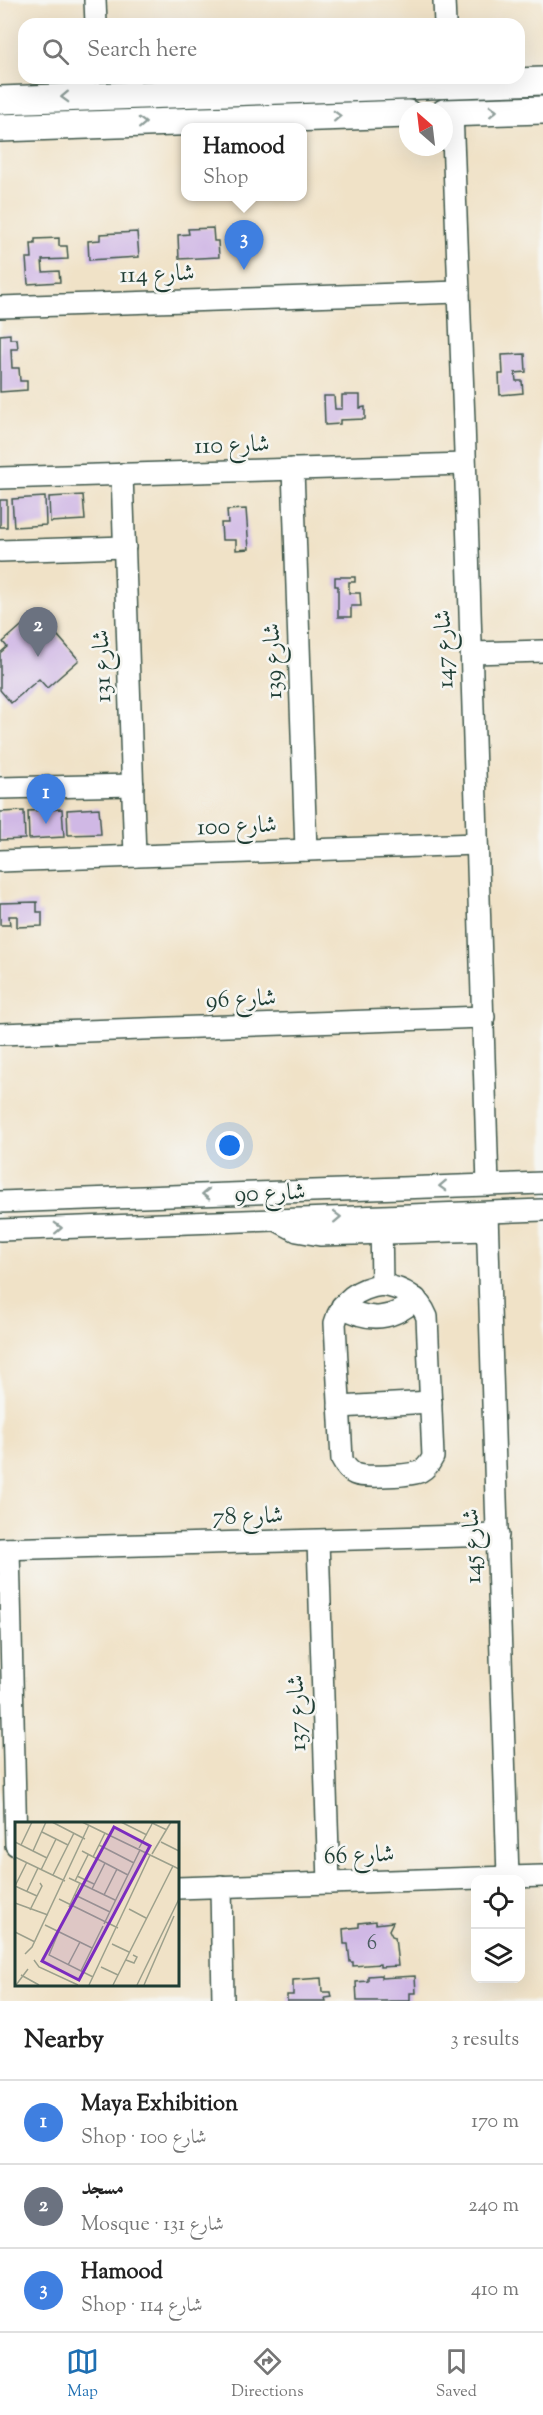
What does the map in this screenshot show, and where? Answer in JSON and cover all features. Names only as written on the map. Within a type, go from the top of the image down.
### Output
[{"type":"main road","points":[[525,81],[543,81]]},
{"type":"main road","points":[[0,100],[98,87],[426,92],[459,84]]},
{"type":"main road","points":[[453,112],[543,110]]},
{"type":"main road","points":[[0,128],[399,114]]},
{"type":"street","points":[[95,0],[96,18]]},
{"type":"street","points":[[444,0],[445,18]]},
{"type":"street","name":"شارع 147","points":[[451,156],[459,292],[488,1185]]},
{"type":"street","name":"شارع 114","points":[[0,307],[459,292]]},
{"type":"street","name":"شارع 110","points":[[0,478],[465,465]]},
{"type":"street","name":"شارع 139","points":[[293,469],[306,850]]},
{"type":"street","name":"شارع 131","points":[[122,474],[135,856]]},
{"type":"street","points":[[0,551],[125,547]]},
{"type":"street","points":[[472,653],[543,651]]},
{"type":"street","points":[[0,789],[133,785]]},
{"type":"street","name":"شارع 100","points":[[0,861],[476,844]]},
{"type":"street","name":"شارع 96","points":[[0,1034],[484,1017]]},
{"type":"street","name":"شارع 90","points":[[0,1202],[543,1183]]},
{"type":"street","points":[[266,1220],[274,1192]]},
{"type":"street","points":[[252,1193],[259,1198],[262,1205],[261,1214],[266,1220]]},
{"type":"street","points":[[487,1221],[543,1210]]},
{"type":"street","name":"شارع 90","points":[[0,1230],[266,1220],[381,1225],[487,1221]]},
{"type":"street","name":"شارع 145","points":[[487,1221],[508,1875]]},
{"type":"street","points":[[381,1225],[382,1285]]},
{"type":"street","points":[[382,1285],[400,1289],[416,1299],[427,1317],[433,1457],[429,1465],[413,1474],[362,1476],[353,1473],[346,1468],[342,1460],[335,1323],[342,1306],[360,1291],[382,1285]]},
{"type":"street","points":[[342,1306],[354,1314],[367,1318],[380,1318],[394,1315],[416,1299]]},
{"type":"street","points":[[339,1407],[431,1402]]},
{"type":"street","name":"شارع 78","points":[[4,1549],[498,1535]]},
{"type":"street","name":"شارع 137","points":[[318,1541],[329,1883]]},
{"type":"street","points":[[4,1549],[15,1822]]},
{"type":"street","name":"شارع 66","points":[[525,1877],[543,1876]]},
{"type":"street","name":"شارع 66","points":[[178,1888],[471,1878]]},
{"type":"street","points":[[221,1886],[223,2001]]},
{"type":"building","points":[[213,228],[214,241],[218,241],[219,257],[179,259],[178,235],[189,234],[188,229]]},
{"type":"building","points":[[137,232],[139,257],[89,260],[88,241],[100,240],[100,234]]},
{"type":"building","points":[[59,238],[59,246],[67,246],[68,259],[42,260],[43,272],[59,271],[60,282],[28,284],[26,258],[32,258],[31,244],[35,244],[35,239]]},
{"type":"building","points":[[10,334],[10,339],[17,339],[18,349],[11,349],[12,368],[19,368],[20,381],[27,381],[27,390],[0,392],[0,335]]},
{"type":"building","points":[[525,354],[526,372],[515,373],[516,381],[522,381],[523,393],[500,395],[499,374],[503,374],[502,355]]},
{"type":"building","points":[[342,395],[360,395],[360,408],[365,407],[365,419],[340,420],[340,424],[325,425],[324,396],[334,396],[335,409],[342,409]]},
{"type":"building","points":[[83,495],[85,520],[50,522],[49,497]]},
{"type":"building","points":[[45,497],[46,525],[14,527],[12,499]]},
{"type":"building","points":[[0,500],[7,500],[7,527],[0,527]]},
{"type":"building","points":[[246,509],[249,549],[236,550],[236,540],[222,540],[221,523],[228,523],[227,510]]},
{"type":"building","points":[[335,577],[355,577],[355,582],[349,582],[349,593],[360,593],[361,606],[351,606],[351,617],[338,617],[338,586],[335,586]]},
{"type":"building","points":[[37,612],[79,660],[47,688],[39,679],[11,703],[0,690],[0,653],[7,647],[3,642]]},
{"type":"building","points":[[99,808],[101,834],[68,835],[67,810]]},
{"type":"building","points":[[62,809],[64,837],[29,839],[28,811]]},
{"type":"building","points":[[24,811],[25,839],[0,840],[0,812]]},
{"type":"building","points":[[37,902],[37,912],[42,912],[42,926],[17,927],[17,916],[9,916],[10,925],[0,925],[0,903]]},
{"type":"building","points":[[376,1921],[376,1924],[393,1922],[389,1930],[395,1937],[398,1966],[380,1967],[380,1964],[353,1966],[353,1962],[350,1962],[348,1944],[344,1944],[343,1929],[359,1927],[359,1923]]},
{"type":"building","points":[[381,1975],[381,1978],[415,1976],[416,1993],[410,1993],[410,2001],[357,2001],[356,1982],[368,1981],[368,1976]]},
{"type":"building","points":[[321,1978],[322,1992],[331,1992],[332,1997],[325,1998],[326,2001],[287,2001],[287,1995],[293,1995],[293,1980]]},
{"type":"place","name":"Hamood","points":[[244,270]]},
{"type":"place","name":"مسجد","points":[[38,657]]},
{"type":"place","name":"Maya Exhibition","points":[[46,824]]}]
